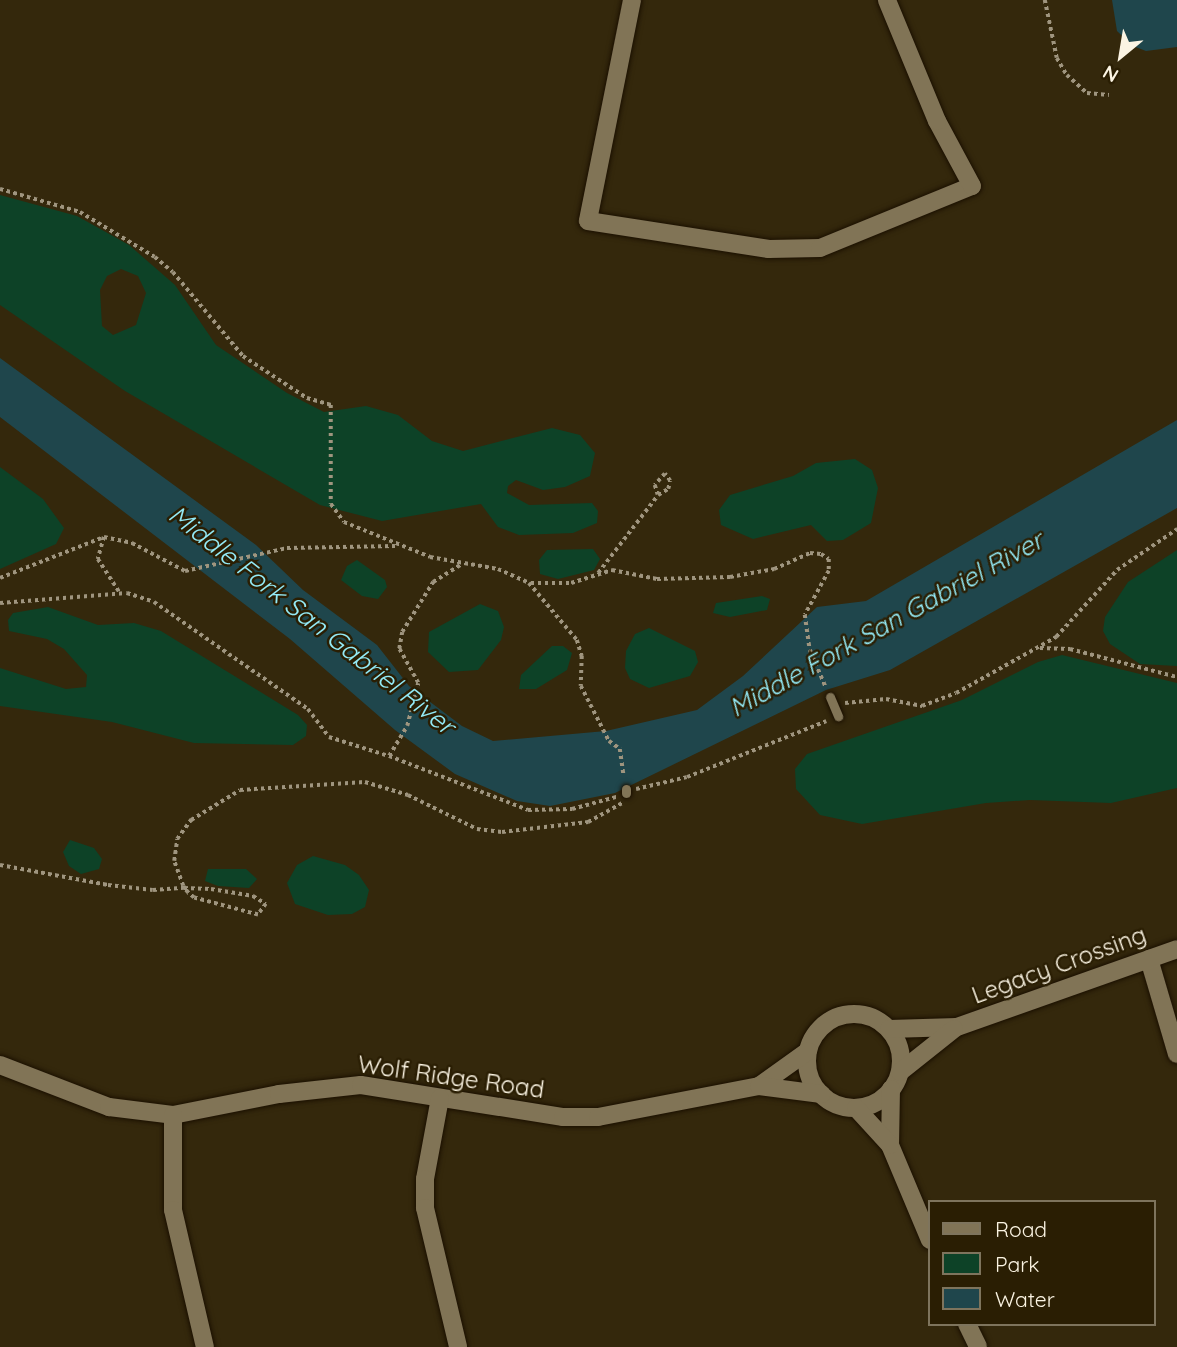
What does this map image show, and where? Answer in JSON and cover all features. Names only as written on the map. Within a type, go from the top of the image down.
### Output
[{"type":"street","points":[[632,0],[588,221],[769,249],[820,248],[972,186],[937,121],[887,0]]},
{"type":"street","name":"Legacy Crossing","points":[[808,1051],[820,1028],[848,1014],[877,1020],[889,1029],[957,1027],[1177,949]]},
{"type":"street","points":[[1149,959],[1177,1054]]},
{"type":"street","name":"Legacy Crossing","points":[[891,1089],[900,1072],[957,1027]]},
{"type":"street","points":[[889,1029],[897,1042],[900,1072]]},
{"type":"street","points":[[808,1051],[808,1073],[821,1094]]},
{"type":"street","name":"Wolf Ridge Road","points":[[0,1065],[109,1107],[173,1115],[279,1094],[361,1085],[563,1117],[598,1117],[760,1086],[808,1051]]},
{"type":"street","points":[[760,1086],[821,1094],[840,1106],[856,1108],[871,1105],[891,1089]]},
{"type":"street","points":[[890,1145],[891,1089]]},
{"type":"street","points":[[440,1098],[425,1179],[425,1208],[458,1347]]},
{"type":"street","points":[[856,1108],[890,1145],[928,1235]]},
{"type":"street","points":[[173,1115],[173,1210],[205,1347]]},
{"type":"street","points":[[968,1326],[978,1347]]},
{"type":"lane","points":[[830,696],[838,716]]},
{"type":"path","points":[[1045,0],[1057,58],[1067,75],[1087,93],[1109,95]]},
{"type":"path","points":[[0,189],[80,212],[155,257],[173,272],[243,356],[307,398],[331,405],[334,512],[360,531],[399,547],[463,564],[498,569],[528,583],[577,640],[582,656],[581,686],[609,741],[620,749],[629,790]]},
{"type":"path","points":[[597,574],[658,495],[670,486],[665,474],[655,485],[658,495]]},
{"type":"path","points":[[0,603],[120,593],[154,602],[200,631],[316,715],[330,737],[389,756],[475,793],[528,810],[572,809],[629,790],[687,777],[863,704],[886,699],[922,706],[937,702],[1037,648],[1065,629],[1117,569],[1177,529]]},
{"type":"path","points":[[0,578],[104,537],[132,543],[185,571],[282,549],[399,547]]},
{"type":"path","points":[[104,537],[98,559],[120,593]]},
{"type":"path","points":[[528,583],[571,583],[612,570],[657,579],[730,577],[774,569],[810,553],[821,554],[829,559],[829,571],[805,615],[810,650],[830,696],[863,704]]},
{"type":"path","points":[[389,756],[400,741],[418,683],[399,649],[402,632],[433,582],[463,564]]},
{"type":"path","points":[[1037,648],[1070,649],[1177,677]]},
{"type":"path","points":[[0,865],[108,885],[153,890],[184,888],[253,896],[264,901],[265,908],[258,915],[243,914],[202,902],[184,888],[174,861],[177,839],[202,809],[240,790],[365,782],[408,795],[477,829],[502,832],[549,830],[599,819],[629,790]]},
{"type":"green space","points":[[0,195],[77,216],[129,245],[175,285],[216,345],[287,393],[324,412],[366,406],[398,415],[432,441],[463,451],[552,428],[580,435],[595,453],[590,476],[565,487],[543,490],[516,480],[508,486],[507,493],[529,505],[592,503],[598,511],[597,523],[573,533],[519,535],[498,527],[481,504],[382,521],[320,505],[125,391],[0,305]],"holes":[[[121,269],[138,276],[146,293],[136,325],[113,335],[102,326],[100,290],[107,276]]]},
{"type":"green space","points":[[855,459],[872,470],[878,488],[871,523],[843,540],[827,541],[811,525],[753,539],[721,525],[719,510],[730,495],[793,476],[816,463]]},
{"type":"green space","points":[[0,467],[43,499],[64,528],[56,544],[0,569]]},
{"type":"green space","points":[[593,549],[600,559],[594,570],[558,579],[540,574],[539,560],[547,550]]},
{"type":"green space","points":[[1177,550],[1177,666],[1140,664],[1110,644],[1103,631],[1105,617],[1128,582]]},
{"type":"green space","points":[[357,560],[385,580],[387,587],[378,599],[362,596],[341,580],[347,566]]},
{"type":"green space","points":[[762,596],[770,599],[767,610],[730,617],[713,613],[716,603]]},
{"type":"green space","points":[[480,604],[498,611],[504,627],[501,640],[478,670],[449,672],[428,652],[429,632]]},
{"type":"green space","points":[[48,607],[98,625],[134,623],[161,631],[298,715],[307,725],[306,736],[293,745],[194,743],[112,722],[0,706],[0,668],[66,689],[86,687],[87,675],[64,649],[47,639],[9,631],[8,620],[13,613]]},
{"type":"green space","points":[[649,628],[695,651],[698,662],[690,676],[649,688],[630,679],[625,668],[626,651],[635,634]]},
{"type":"green space","points":[[552,646],[563,646],[572,653],[567,670],[536,689],[519,689],[521,675]]},
{"type":"green space","points":[[1062,655],[1177,683],[1177,788],[1111,803],[1030,800],[986,803],[862,824],[820,815],[796,789],[795,769],[807,754],[962,700],[1038,662]]},
{"type":"green space","points":[[70,840],[94,848],[102,859],[99,869],[81,874],[69,866],[63,852]]},
{"type":"green space","points":[[313,856],[345,865],[359,875],[369,890],[365,907],[352,914],[328,915],[295,904],[287,883],[297,865]]},
{"type":"green space","points":[[208,869],[246,869],[257,879],[249,888],[218,886],[205,881]]},
{"type":"water","points":[[1112,0],[1177,0],[1177,47],[1146,51],[1133,46],[1117,31]]},
{"type":"water","name":"Middle Fork San Gabriel River","points":[[0,358],[256,545],[303,590],[377,645],[409,686],[462,726],[493,741],[606,731],[697,710],[743,676],[817,607],[866,601],[1177,420],[1177,508],[890,670],[826,690],[615,793],[550,806],[517,801],[455,774],[395,730],[290,639],[0,417]]}]
